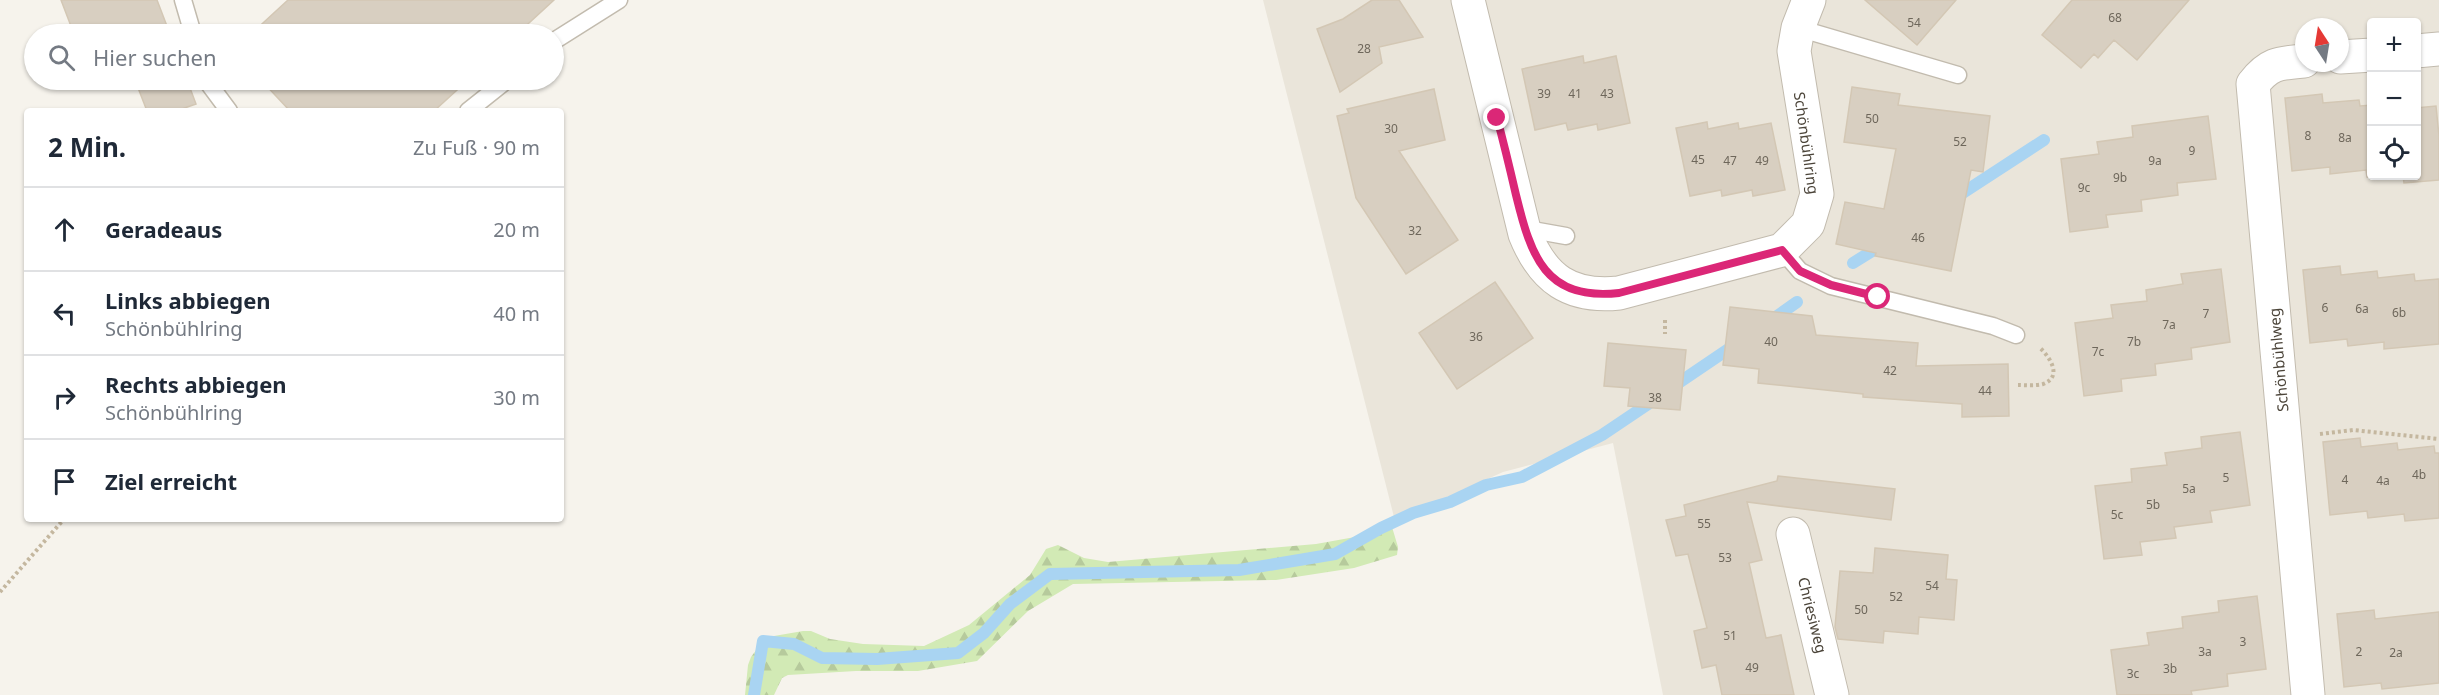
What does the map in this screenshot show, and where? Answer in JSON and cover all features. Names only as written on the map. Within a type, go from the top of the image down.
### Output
[{"type":"street","points":[[1468,0],[1525,234],[1541,266],[1559,282],[1572,290],[1600,295],[1619,293],[1782,250]]},
{"type":"street","name":"Schönbühlring","points":[[1782,250],[1808,224],[1817,194],[1794,51],[1804,14]]},
{"type":"street","points":[[2421,51],[2439,49]]},
{"type":"street","points":[[2349,56],[2367,55]]},
{"type":"street","name":"Schönbühlweg","points":[[2295,62],[2279,63],[2264,70],[2253,84],[2308,695]]},
{"type":"street","name":"Chriesiweg","points":[[1793,534],[1832,695]]},
{"type":"lane","points":[[183,0],[190,24]]},
{"type":"lane","points":[[564,35],[619,0]]},
{"type":"lane","points":[[1804,14],[1958,75]]},
{"type":"lane","points":[[213,90],[227,108]]},
{"type":"lane","points":[[472,108],[494,90]]},
{"type":"lane","points":[[1525,234],[1538,231],[1566,236]]},
{"type":"lane","points":[[1782,250],[1800,271],[1831,285],[1993,326],[2016,335]]},
{"type":"path","points":[[2016,335],[2038,345],[2051,358],[2054,372],[2050,379],[2042,384],[2018,385]]},
{"type":"path","points":[[2285,438],[2354,430],[2439,439]]},
{"type":"path","points":[[0,592],[61,522]]},
{"type":"shaded area","points":[[1263,0],[2439,0],[2439,695],[1663,695],[1613,443],[1503,472],[1395,521]]},
{"type":"green space","points":[[1394,518],[1392,527],[1398,547],[1397,555],[1354,568],[1276,580],[1073,584],[1028,611],[977,661],[918,671],[856,671],[788,675],[782,678],[774,695],[745,695],[748,665],[763,641],[774,636],[811,631],[830,639],[863,644],[924,646],[969,625],[1030,575],[1046,549],[1058,545],[1084,558],[1108,562],[1316,544],[1355,537]]},
{"type":"building","points":[[61,0],[157,0],[166,24],[70,24]]},
{"type":"building","points":[[288,0],[554,0],[528,24],[262,24]]},
{"type":"building","points":[[1372,0],[1399,0],[1423,37],[1379,47],[1382,63],[1340,92],[1317,29],[1343,19]]},
{"type":"building","points":[[1865,0],[1956,0],[1917,45]]},
{"type":"building","points":[[2072,0],[2189,0],[2137,60],[2114,40],[2098,58],[2094,54],[2081,68],[2042,35]]},
{"type":"building","points":[[1583,56],[1584,63],[1616,56],[1630,123],[1598,130],[1597,124],[1568,130],[1566,123],[1535,130],[1522,69]]},
{"type":"building","points":[[1852,87],[1900,94],[1898,105],[1990,116],[1983,172],[1971,170],[1951,271],[1875,256],[1876,253],[1836,244],[1845,202],[1884,209],[1896,149],[1844,142]]},
{"type":"building","points":[[1434,89],[1445,140],[1399,151],[1458,240],[1406,274],[1356,198],[1337,116],[1349,113],[1347,109]]},
{"type":"building","points":[[139,90],[191,90],[196,104],[185,108],[146,108]]},
{"type":"building","points":[[270,90],[457,90],[437,108],[287,108]]},
{"type":"building","points":[[2322,94],[2323,103],[2359,100],[2360,106],[2367,105],[2367,177],[2366,170],[2330,174],[2330,167],[2292,171],[2285,98]]},
{"type":"building","points":[[2436,106],[2439,180],[2404,183],[2404,180],[2421,180],[2421,108]]},
{"type":"building","points":[[2208,116],[2216,179],[2177,183],[2178,195],[2141,200],[2142,211],[2106,215],[2108,227],[2070,232],[2061,159],[2099,154],[2097,142],[2133,137],[2132,126]]},
{"type":"building","points":[[1707,122],[1708,129],[1738,123],[1739,129],[1771,123],[1785,190],[1753,196],[1752,190],[1722,196],[1721,190],[1690,196],[1676,128]]},
{"type":"building","points":[[2340,266],[2341,275],[2377,271],[2378,278],[2414,274],[2415,281],[2439,279],[2439,344],[2384,349],[2384,342],[2348,346],[2347,339],[2310,343],[2303,270]]},
{"type":"building","points":[[2221,269],[2230,342],[2191,348],[2192,359],[2155,364],[2156,375],[2121,379],[2122,391],[2084,396],[2075,323],[2113,318],[2111,305],[2147,301],[2146,290],[2183,284],[2181,274]]},
{"type":"building","points":[[1495,282],[1533,338],[1457,389],[1419,333]]},
{"type":"building","points":[[1730,307],[1812,316],[1816,335],[1918,343],[1916,366],[2008,364],[2009,416],[1962,417],[1962,404],[1863,397],[1863,394],[1758,383],[1759,369],[1723,365]]},
{"type":"building","points":[[1608,343],[1686,350],[1680,410],[1628,406],[1630,388],[1604,386]]},
{"type":"building","points":[[2240,432],[2250,505],[2210,511],[2212,522],[2174,527],[2176,538],[2140,542],[2142,555],[2104,559],[2095,486],[2132,482],[2131,469],[2167,465],[2165,453],[2202,448],[2201,437]]},
{"type":"building","points":[[2360,438],[2361,447],[2397,443],[2398,450],[2434,446],[2435,453],[2439,453],[2439,518],[2405,521],[2404,514],[2368,518],[2367,511],[2330,515],[2323,442]]},
{"type":"building","points":[[1778,476],[1895,489],[1891,520],[1747,502],[1762,560],[1749,563],[1766,638],[1781,635],[1794,695],[1722,695],[1716,665],[1702,668],[1694,631],[1707,628],[1688,554],[1676,556],[1666,520],[1686,516],[1684,505],[1777,481]]},
{"type":"building","points":[[1875,548],[1948,555],[1946,579],[1957,580],[1954,620],[1919,617],[1918,634],[1884,631],[1883,643],[1838,639],[1835,627],[1840,571],[1873,573]]},
{"type":"building","points":[[2257,596],[2266,669],[2227,674],[2228,686],[2191,691],[2192,695],[2117,695],[2111,650],[2149,645],[2147,633],[2183,628],[2182,617],[2219,612],[2218,601]]},
{"type":"building","points":[[2374,610],[2375,619],[2439,612],[2439,683],[2382,689],[2381,683],[2344,687],[2337,614]]},
{"type":"waterway","points":[[1955,198],[2044,140]]},
{"type":"waterway","points":[[1853,263],[1885,243]]},
{"type":"waterway","points":[[1770,321],[1797,302]]},
{"type":"waterway","points":[[1671,388],[1736,344]]},
{"type":"waterway","points":[[754,695],[763,641],[794,644],[822,658],[877,659],[958,653],[984,633],[1010,604],[1050,574],[1239,570],[1335,554],[1413,513],[1450,502],[1486,485],[1522,477],[1602,435],[1657,398]]},
{"type":"route","points":[[1497,118],[1525,234],[1533,254],[1541,266],[1572,290],[1600,295],[1619,293],[1782,250],[1800,271],[1831,285],[1878,297]]}]
